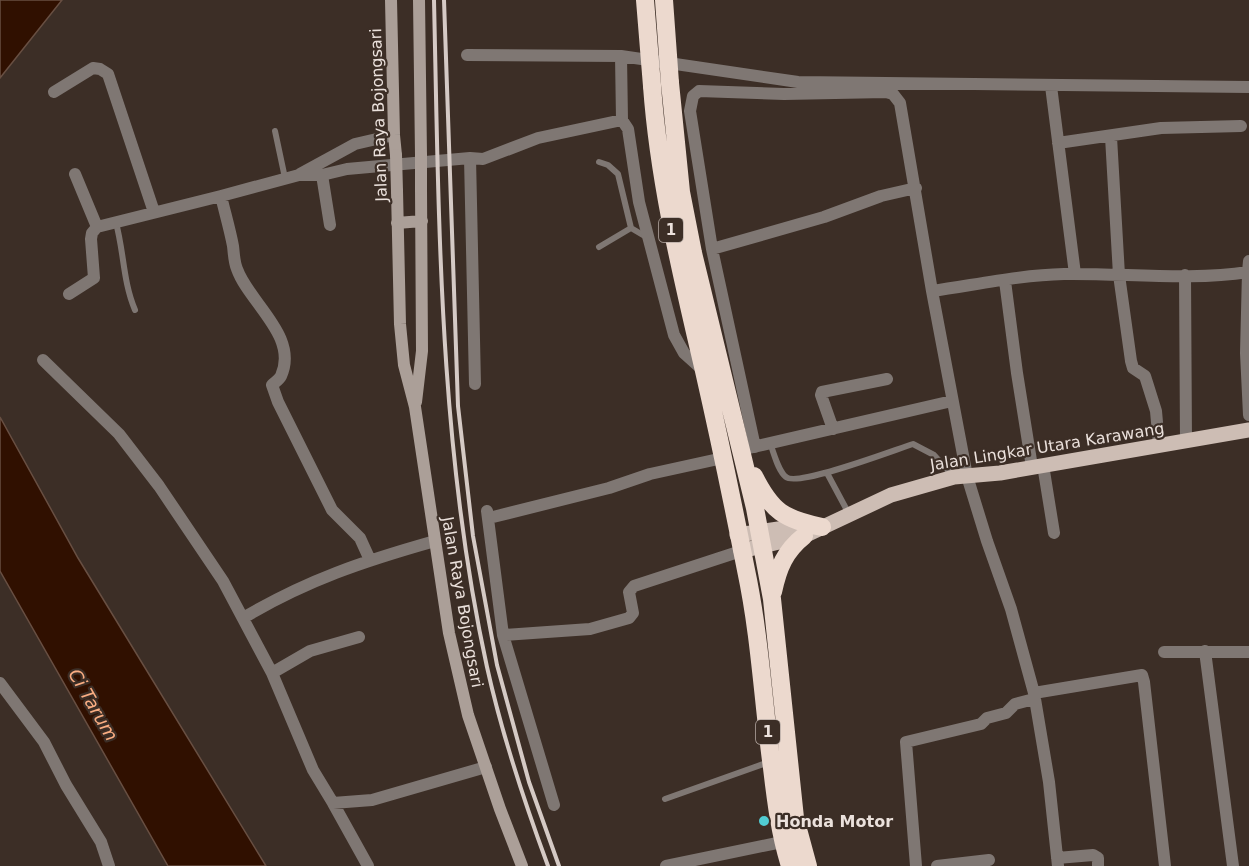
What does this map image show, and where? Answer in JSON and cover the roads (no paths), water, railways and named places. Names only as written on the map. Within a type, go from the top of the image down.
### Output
[{"type":"highway","name":"1","points":[[645,0],[661,175],[723,458],[757,633],[782,842],[790,866]]},
{"type":"highway","name":"1","points":[[664,0],[681,192],[693,253],[748,448],[772,599],[795,818],[808,866]]},
{"type":"highway","points":[[748,448],[760,488],[776,509],[786,517],[822,527]]},
{"type":"highway","points":[[772,599],[775,580],[785,555],[791,546],[804,536]]},
{"type":"main road","name":"Jalan Lingkar Utara Karawang","points":[[761,538],[804,536],[902,491],[960,476],[1000,473],[1249,430]]},
{"type":"main road","name":"Jalan Lingkar Utara Karawang","points":[[739,543],[792,527],[822,527]]},
{"type":"street","name":"Jalan Raya Bojongsari","points":[[392,0],[400,324],[405,375],[415,407],[456,667],[468,715],[522,866]]},
{"type":"street","name":"Jalan Raya Bojongsari","points":[[415,407],[422,351],[419,0]]},
{"type":"street","points":[[467,55],[621,56],[798,82],[1249,87]]},
{"type":"street","points":[[621,56],[622,120],[628,129],[639,202],[648,238],[674,335],[684,353],[704,371]]},
{"type":"street","points":[[54,92],[93,68],[108,74],[154,212]]},
{"type":"street","points":[[1051,86],[1076,274]]},
{"type":"street","points":[[952,401],[748,448],[690,111],[693,96],[699,91],[784,94],[886,92],[893,94],[900,104],[952,401],[960,476],[987,541],[1011,609],[1034,696],[1049,782],[1057,862],[1091,854],[1098,858],[1098,866]]},
{"type":"street","points":[[69,294],[93,278],[91,239],[97,227],[298,175],[322,175],[347,169],[470,158],[483,159],[538,138],[622,120]]},
{"type":"street","points":[[1058,143],[1161,128],[1241,126]]},
{"type":"street","points":[[298,175],[343,153],[356,144],[394,135]]},
{"type":"street","points":[[1111,137],[1119,275],[1131,361],[1133,368],[1145,376],[1156,411],[1159,445]]},
{"type":"street","points":[[343,153],[347,169]]},
{"type":"street","points":[[470,158],[475,384]]},
{"type":"street","points":[[75,174],[97,227]]},
{"type":"street","points":[[322,175],[330,225]]},
{"type":"street","points":[[712,249],[824,217],[880,196],[916,188]]},
{"type":"street","points":[[222,196],[236,266],[243,284],[273,323],[280,336],[285,355],[280,379],[272,385],[278,402],[332,510],[360,538],[370,560]]},
{"type":"street","points":[[397,223],[422,221]]},
{"type":"street","points":[[932,291],[1076,274],[1185,275],[1248,266],[1246,372],[1249,415]]},
{"type":"street","points":[[1185,275],[1186,442]]},
{"type":"street","points":[[1005,281],[1017,373],[1054,533]]},
{"type":"street","points":[[43,360],[119,435],[145,468],[224,581],[272,673],[313,770],[368,866]]},
{"type":"street","points":[[832,429],[822,392],[887,379]]},
{"type":"street","points":[[554,805],[503,635],[488,515],[609,488],[650,474],[723,458]]},
{"type":"street","points":[[243,618],[280,596],[324,576],[435,541]]},
{"type":"street","points":[[503,635],[591,629],[629,618],[633,613],[629,592],[634,586],[739,543]]},
{"type":"street","points":[[272,673],[310,651],[359,637]]},
{"type":"street","points":[[1205,651],[1233,866]]},
{"type":"street","points":[[1164,652],[1249,651]]},
{"type":"street","points":[[916,866],[906,742],[981,724],[987,718],[1006,714],[1014,704],[1034,696],[1142,675],[1165,866]]},
{"type":"street","points":[[0,683],[44,742],[66,785],[101,842],[107,865]]},
{"type":"street","points":[[333,803],[372,800],[486,767]]},
{"type":"street","points":[[666,866],[782,842],[785,866]]},
{"type":"street","points":[[938,866],[989,860]]},
{"type":"lane","points":[[275,131],[285,178]]},
{"type":"lane","points":[[599,162],[608,165],[618,174],[631,228],[648,238]]},
{"type":"lane","points":[[116,223],[122,245],[128,293],[135,310]]},
{"type":"lane","points":[[599,247],[631,228]]},
{"type":"lane","points":[[770,443],[783,475],[789,480],[827,473],[913,444],[934,455],[960,476]]},
{"type":"lane","points":[[827,473],[849,514]]},
{"type":"lane","points":[[665,799],[771,761]]},
{"type":"water","points":[[0,0],[62,0],[0,78]]},
{"type":"water","name":"Ci Tarum","points":[[0,417],[78,558],[266,866],[168,866],[0,571]]},
{"type":"railway","points":[[434,0],[444,335],[459,502],[471,585],[499,718],[548,866]]},
{"type":"railway","points":[[444,0],[458,406],[473,536],[497,665],[529,782],[559,866]]},
{"type":"place","name":"Honda Motor","points":[[764,821]]}]
